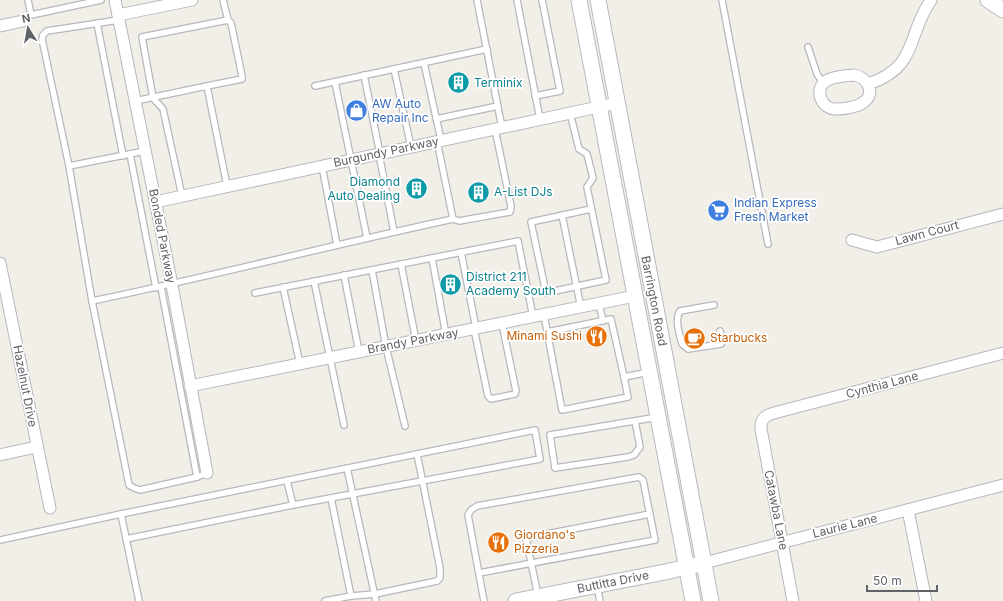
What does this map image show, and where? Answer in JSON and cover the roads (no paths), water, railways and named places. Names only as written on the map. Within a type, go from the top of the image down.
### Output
[{"type":"main road","name":"Barrington Road","points":[[579,0],[693,601]]},
{"type":"main road","name":"Barrington Road","points":[[598,0],[711,601]]},
{"type":"main road","points":[[988,0],[1003,10]]},
{"type":"main road","name":"Laurie Lane","points":[[686,568],[704,563]]},
{"type":"main road","name":"Buttitta Drive","points":[[516,601],[686,568]]},
{"type":"street","name":"Bonded Parkway","points":[[115,0],[172,285],[185,387],[202,475]]},
{"type":"street","points":[[119,18],[192,0]]},
{"type":"street","points":[[868,84],[882,80],[891,74],[903,62],[909,51],[922,16],[931,0]]},
{"type":"street","points":[[0,26],[23,21]]},
{"type":"street","points":[[854,75],[860,76],[868,84],[868,96],[860,105],[836,109],[830,108],[821,100],[820,89],[824,83],[828,80],[854,75]]},
{"type":"street","name":"Burgundy Parkway","points":[[155,202],[617,103]]},
{"type":"street","name":"Lawn Court","points":[[852,240],[877,247],[1003,214]]},
{"type":"street","name":"Hazelnut Drive","points":[[0,263],[36,447],[50,508]]},
{"type":"street","name":"Brandy Parkway","points":[[185,387],[539,317],[636,296]]},
{"type":"street","name":"Cynthia Lane","points":[[762,419],[765,416],[774,413],[1003,353]]},
{"type":"street","name":"Catawba Lane","points":[[762,419],[761,429],[793,601]]},
{"type":"street","points":[[0,455],[36,447]]},
{"type":"street","name":"Laurie Lane","points":[[704,563],[1003,485]]},
{"type":"street","points":[[908,510],[926,601]]},
{"type":"lane","points":[[28,0],[31,14],[89,1],[101,0]]},
{"type":"lane","points":[[135,101],[242,79],[231,23],[228,20],[223,0]]},
{"type":"lane","points":[[92,301],[172,285],[337,245],[453,219],[459,221],[510,212],[512,206],[499,128],[498,106],[477,0]]},
{"type":"lane","points":[[517,0],[540,119]]},
{"type":"lane","points":[[536,96],[560,92],[542,0]]},
{"type":"lane","points":[[722,0],[768,244]]},
{"type":"lane","points":[[119,18],[47,31],[43,35],[42,39],[69,166],[92,301],[129,485],[140,490],[202,475]]},
{"type":"lane","points":[[182,196],[163,110],[153,98],[142,38],[228,20]]},
{"type":"lane","points":[[98,23],[123,156]]},
{"type":"lane","points":[[808,47],[817,74],[824,83]]},
{"type":"lane","points":[[315,86],[487,49]]},
{"type":"lane","points":[[424,62],[436,119],[453,219]]},
{"type":"lane","points":[[394,69],[411,147]]},
{"type":"lane","points":[[364,75],[394,232]]},
{"type":"lane","points":[[335,82],[367,238]]},
{"type":"lane","points":[[207,86],[227,186]]},
{"type":"lane","points":[[436,119],[498,106]]},
{"type":"lane","points":[[570,113],[579,149],[587,154],[593,178],[587,187],[606,280],[546,293],[531,222],[591,209]]},
{"type":"lane","points":[[69,166],[145,152]]},
{"type":"lane","points":[[130,154],[158,288],[185,387]]},
{"type":"lane","points":[[322,166],[337,245]]},
{"type":"lane","points":[[562,215],[581,308]]},
{"type":"lane","points":[[255,293],[518,241],[539,317],[547,332],[562,410],[628,397],[611,319],[547,332]]},
{"type":"lane","points":[[460,252],[488,396],[491,399],[515,394],[516,391],[502,324]]},
{"type":"lane","points":[[432,258],[446,335]]},
{"type":"lane","points":[[401,264],[416,341]]},
{"type":"lane","points":[[372,270],[386,347],[405,426]]},
{"type":"lane","points":[[344,275],[359,352]]},
{"type":"lane","points":[[314,281],[344,425]]},
{"type":"lane","points":[[283,287],[300,364]]},
{"type":"lane","points":[[599,304],[603,320]]},
{"type":"lane","points":[[714,305],[680,311],[678,321],[682,344],[688,349],[721,344],[723,340],[720,330]]},
{"type":"lane","points":[[624,377],[649,372]]},
{"type":"lane","points":[[635,421],[640,447],[634,455],[555,468],[550,435],[658,417]]},
{"type":"lane","points":[[0,540],[534,430],[540,459],[126,538]]},
{"type":"lane","points":[[325,601],[350,596],[375,594],[438,581],[440,578],[440,568],[417,454]]},
{"type":"lane","points":[[348,468],[376,601]]},
{"type":"lane","points":[[479,573],[655,540],[643,480],[639,476],[477,506],[471,510],[468,515],[484,601]]},
{"type":"lane","points":[[287,481],[293,505]]},
{"type":"lane","points":[[331,498],[350,596]]},
{"type":"lane","points":[[121,514],[140,601]]},
{"type":"lane","points":[[539,597],[526,538],[650,514]]},
{"type":"lane","points":[[597,585],[600,601]]},
{"type":"place","name":"Terminix","points":[[458,83]]},
{"type":"place","name":"AW Auto Repair Inc","points":[[357,111]]},
{"type":"place","name":"Diamond Auto Dealing","points":[[416,189]]},
{"type":"place","name":"A-List DJs","points":[[478,192]]},
{"type":"place","name":"Indian Express Fresh Market","points":[[719,210]]},
{"type":"place","name":"District 211 Academy South","points":[[451,284]]},
{"type":"place","name":"Minami Sushi","points":[[597,336]]},
{"type":"place","name":"Starbucks","points":[[695,338]]},
{"type":"place","name":"Giordano's Pizzeria","points":[[498,542]]}]
